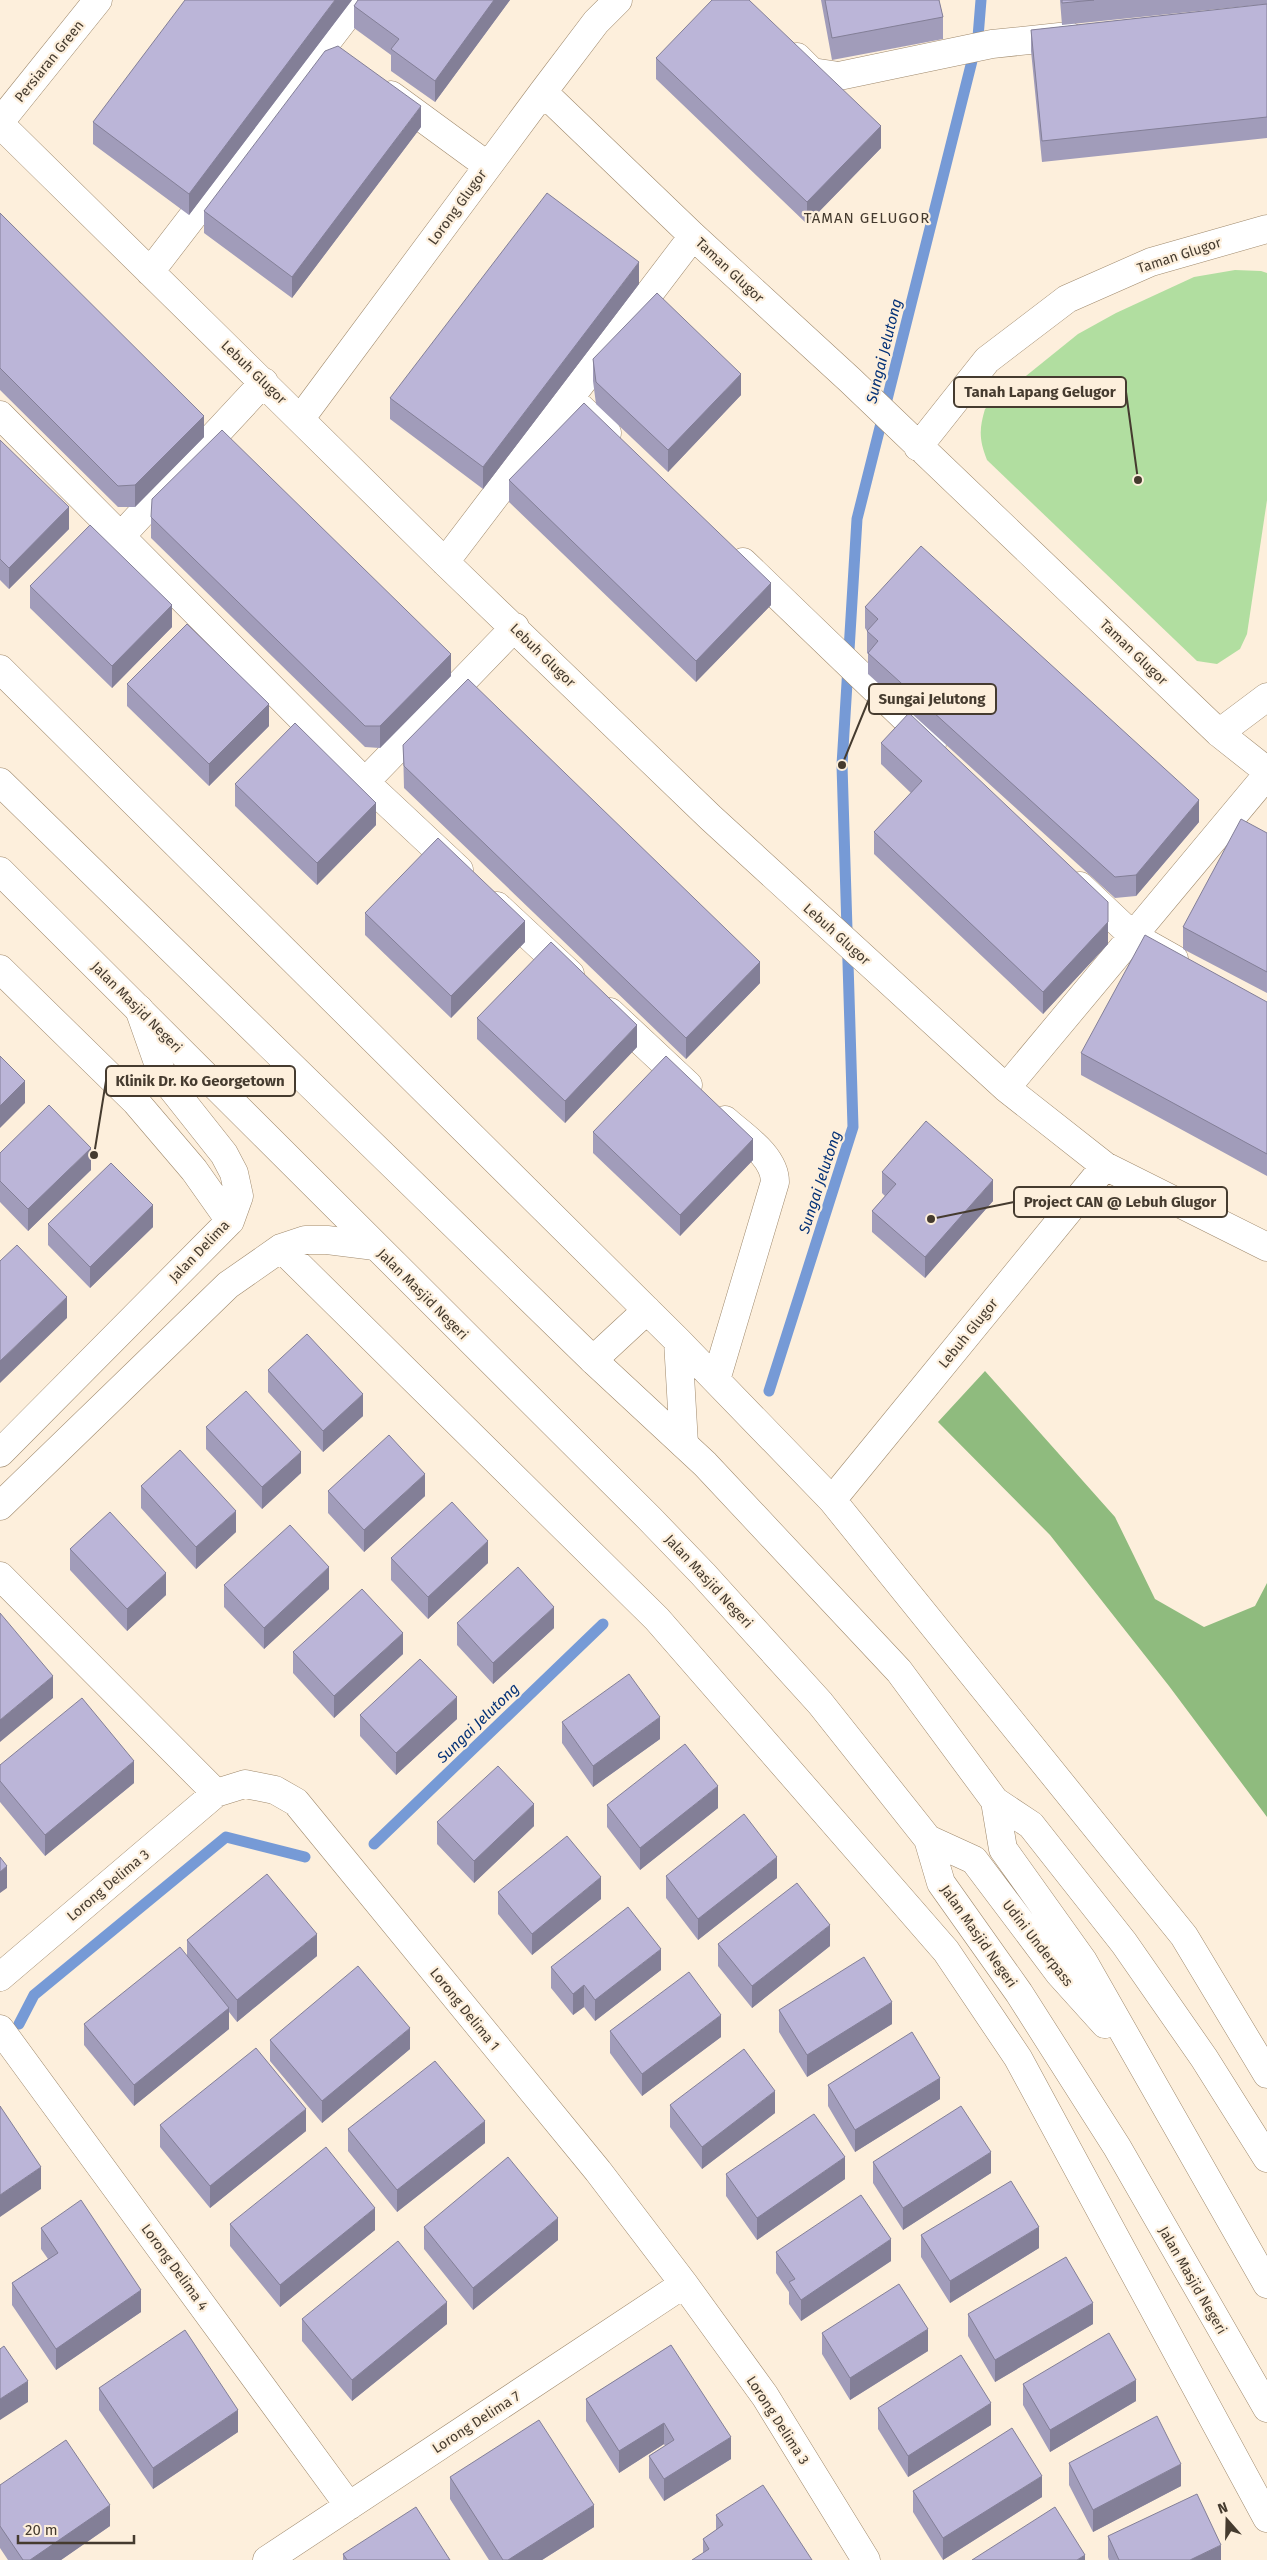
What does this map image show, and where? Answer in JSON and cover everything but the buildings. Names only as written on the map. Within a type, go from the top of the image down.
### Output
[{"type":"main road","name":"Persiaran Green","points":[[0,123],[98,0]]},
{"type":"main road","points":[[150,272],[333,52],[359,0]]},
{"type":"main road","name":"Lorong Glugor","points":[[301,418],[596,22],[618,0]]},
{"type":"main road","points":[[777,39],[812,72],[839,76],[992,44],[1090,34]]},
{"type":"main road","points":[[372,80],[488,166]]},
{"type":"main road","name":"Taman Glugor","points":[[543,92],[693,236],[850,380],[1219,733],[1267,770]]},
{"type":"main road","name":"Lebuh Glugor","points":[[0,123],[445,562],[711,818],[1006,1088],[1105,1166],[1267,1248]]},
{"type":"main road","name":"Taman Glugor","points":[[911,440],[987,360],[1067,299],[1151,262],[1267,229]]},
{"type":"main road","points":[[445,562],[693,236]]},
{"type":"main road","points":[[120,537],[264,382]]},
{"type":"main road","points":[[570,398],[628,452]]},
{"type":"main road","points":[[0,415],[365,782],[770,1162],[775,1172],[775,1182],[716,1380]]},
{"type":"main road","points":[[722,541],[954,764]]},
{"type":"main road","points":[[365,782],[515,628]]},
{"type":"main road","points":[[0,669],[678,1341],[832,1500],[1184,1936],[1267,2074]]},
{"type":"main road","points":[[1219,733],[1267,697]]},
{"type":"main road","points":[[1006,1088],[1267,775]]},
{"type":"main road","points":[[0,782],[593,1360],[684,1444],[752,1513],[899,1671],[995,1802],[1031,1825],[1124,1943],[1204,2058],[1267,2158]]},
{"type":"main road","points":[[1061,867],[1132,936],[1200,973]]},
{"type":"main road","name":"Jalan Masjid Negeri","points":[[0,871],[704,1574],[820,1703],[928,1839],[941,1883],[1019,1993],[1117,2147],[1267,2408]]},
{"type":"main road","points":[[0,969],[136,1102],[194,1170],[230,1220]]},
{"type":"main road","name":"Jalan Delima","points":[[0,1453],[230,1220],[239,1196],[234,1173],[224,1154],[163,1077],[140,1010]]},
{"type":"main road","name":"Lebuh Glugor","points":[[832,1500],[1105,1166]]},
{"type":"main road","points":[[0,1506],[228,1286],[281,1248],[305,1240],[327,1240],[375,1246]]},
{"type":"main road","points":[[281,1248],[657,1619],[946,1951],[1018,2058],[1267,2518]]},
{"type":"main road","points":[[593,1360],[646,1310]]},
{"type":"main road","points":[[678,1341],[684,1444]]},
{"type":"main road","points":[[0,1576],[216,1793]]},
{"type":"main road","name":"Lorong Delima 1","points":[[216,1793],[245,1784],[275,1790],[296,1802],[598,2171],[684,2284]]},
{"type":"main road","name":"Lorong Delima 3","points":[[0,1977],[216,1793]]},
{"type":"main road","name":"Udini Underpass","points":[[995,1802],[1003,1849],[1083,1960],[1138,2060],[1267,2284]]},
{"type":"main road","name":"Udini Underpass","points":[[928,1839],[974,1860],[1059,1972],[1138,2060]]},
{"type":"main road","name":"Lorong Delima 4","points":[[0,2029],[349,2506]]},
{"type":"main road","name":"Lorong Delima 3","points":[[684,2284],[765,2396],[866,2560]]},
{"type":"main road","name":"Lorong Delima 7","points":[[267,2560],[684,2284]]},
{"type":"green space","points":[[1235,270],[1267,273],[1267,500],[1247,634],[1240,649],[1217,664],[1197,661],[987,460],[982,446],[981,429],[985,409],[1078,334],[1116,313],[1194,277]]},
{"type":"green space","points":[[985,1371],[1115,1517],[1155,1599],[1204,1627],[1255,1606],[1267,1583],[1267,1817],[1169,1686],[1050,1535],[938,1422]]},
{"type":"waterway","name":"Sungai Jelutong","points":[[769,1391],[853,1127],[842,765],[857,519],[978,37],[981,0]]},
{"type":"waterway","name":"Sungai Jelutong","points":[[374,1844],[603,1624]]},
{"type":"waterway","points":[[19,2024],[34,1995],[226,1837],[305,1857]]},
{"type":"place","name":"Tanah Lapang Gelugor","points":[[1138,480]]},
{"type":"place","name":"Sungai Jelutong","points":[[842,765]]},
{"type":"place","name":"Klinik Dr. Ko Georgetown","points":[[94,1155]]},
{"type":"place","name":"Project CAN @ Lebuh Glugor","points":[[931,1219]]},
{"type":"district","name":"TAMAN GELUGOR","points":[[867,218]]}]
